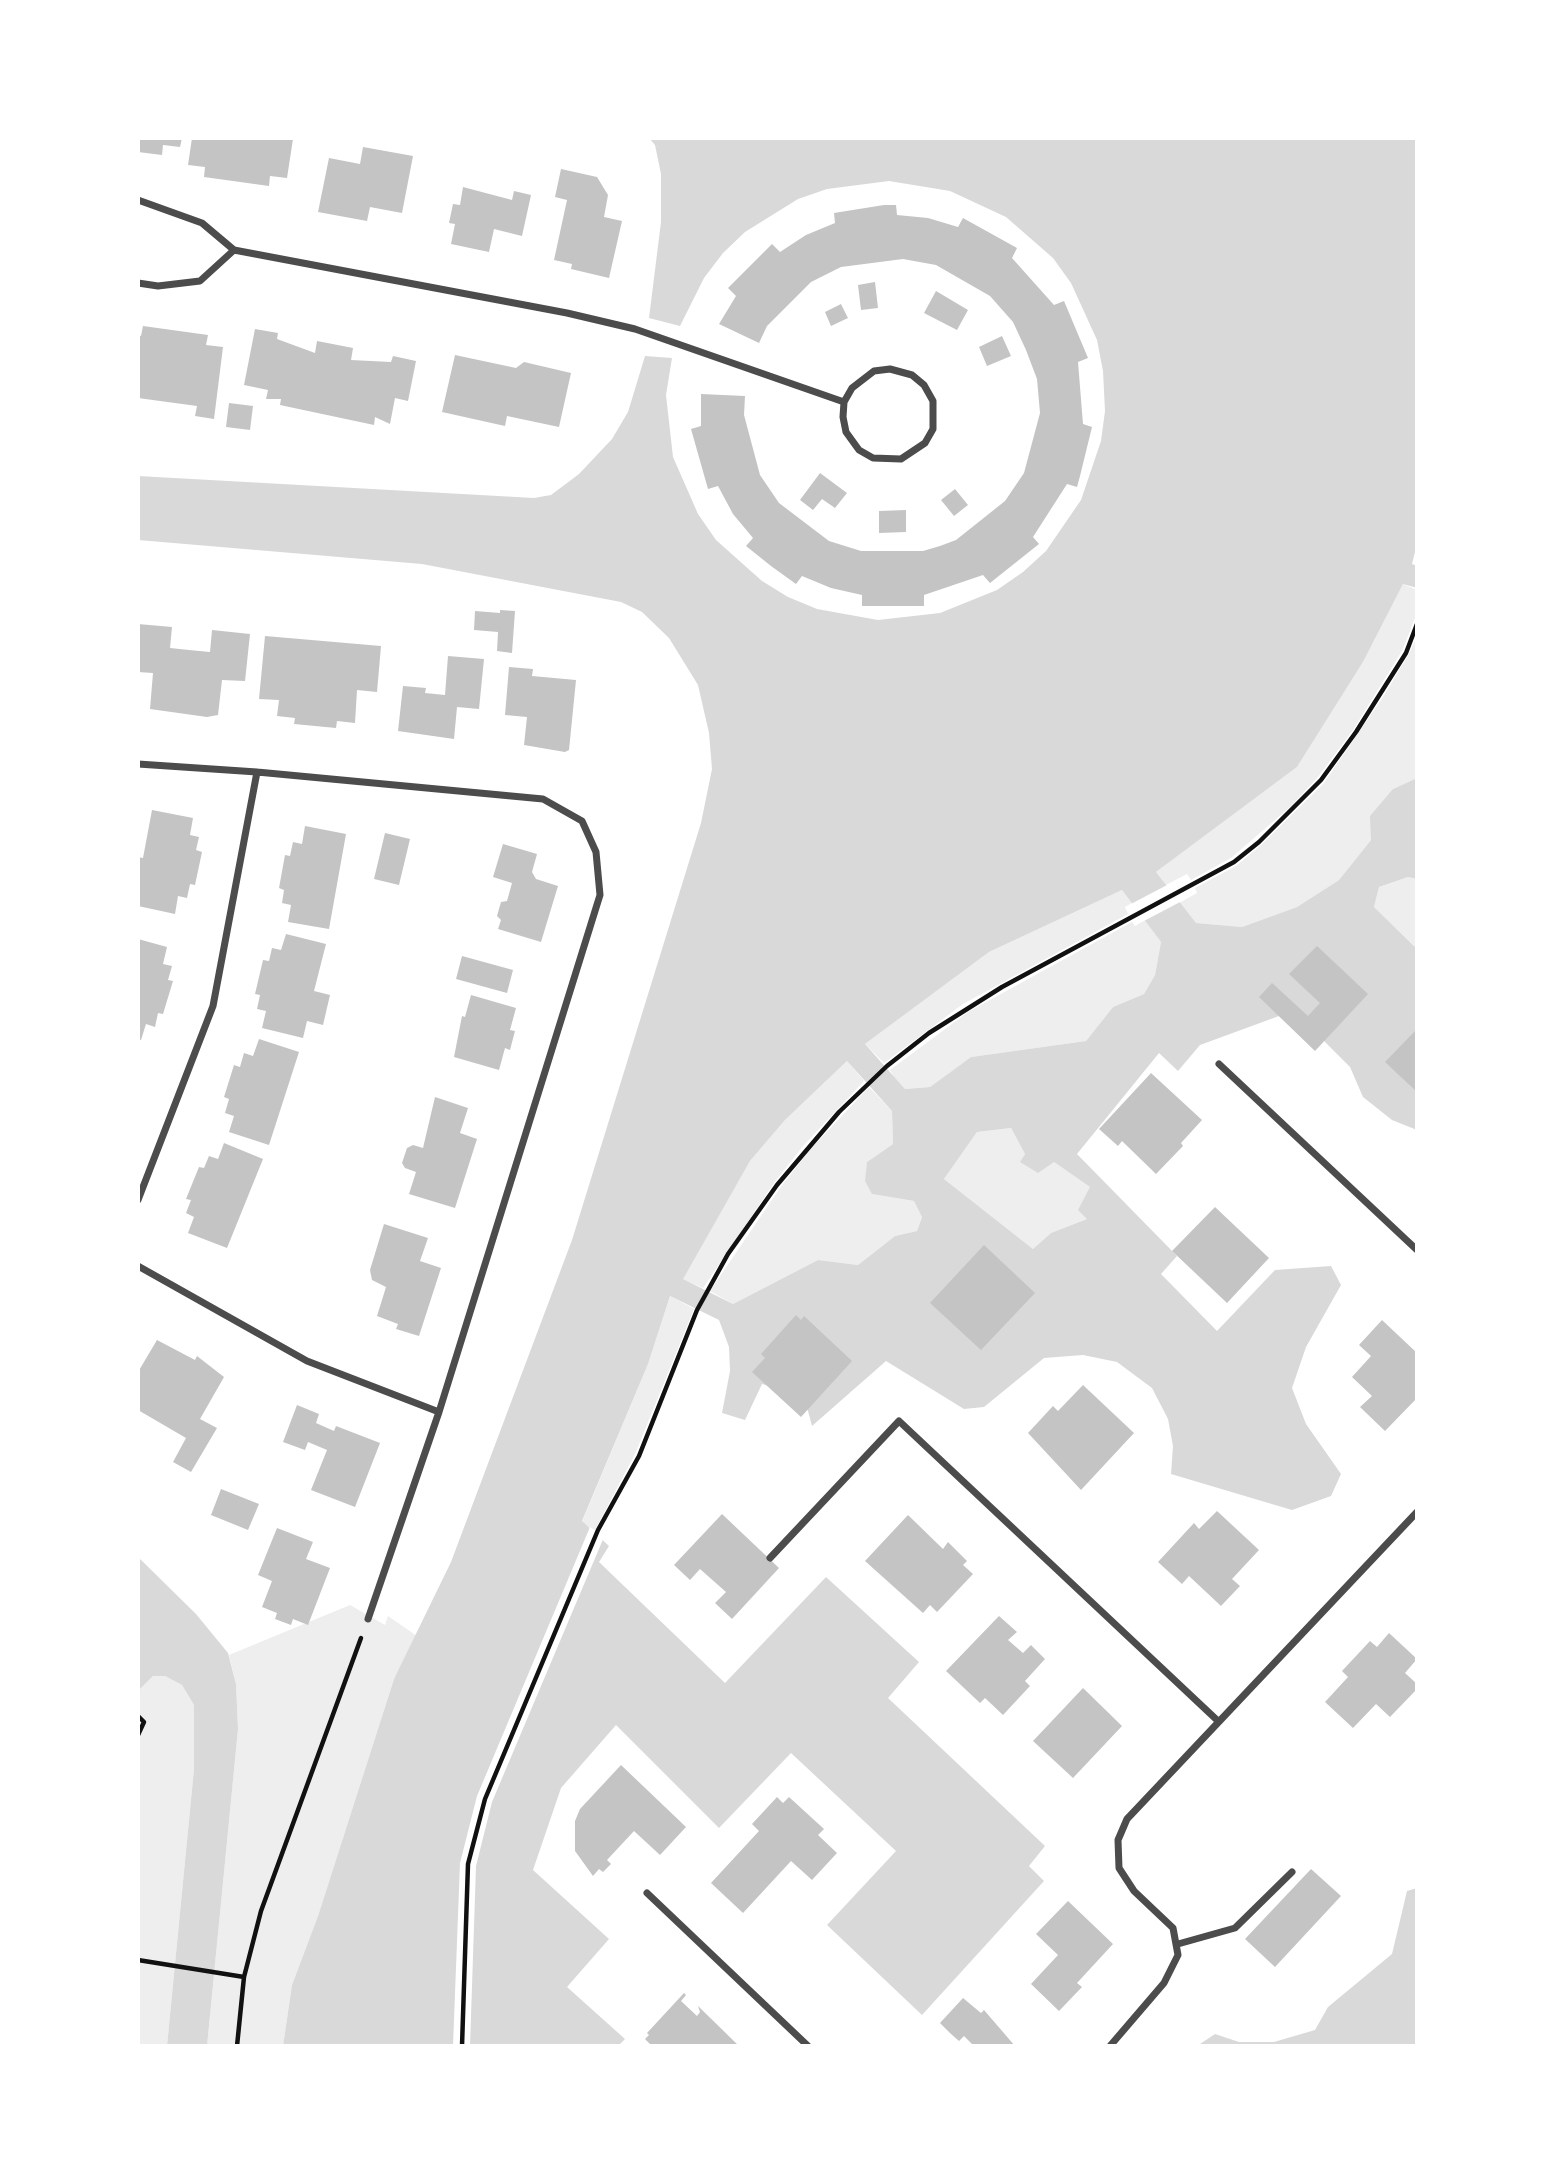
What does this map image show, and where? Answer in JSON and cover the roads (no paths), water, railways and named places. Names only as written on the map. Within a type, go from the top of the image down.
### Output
[{"type":"street","points":[[138,200],[202,223],[234,250],[567,313],[635,329],[845,402]]},
{"type":"street","points":[[138,283],[158,286],[200,281],[234,250]]},
{"type":"street","points":[[890,369],[912,375],[924,385],[933,401],[933,429],[925,443],[901,459],[873,458],[859,450],[846,432],[843,417],[845,402],[852,388],[874,371],[890,369]]},
{"type":"street","points":[[138,764],[257,772],[543,799],[582,821],[596,852],[600,895],[439,1412],[368,1619]]},
{"type":"street","points":[[138,1200],[213,1006],[257,772]]},
{"type":"street","points":[[1219,1064],[1417,1250]]},
{"type":"street","points":[[138,1266],[307,1361],[439,1412]]},
{"type":"street","points":[[770,1558],[899,1422],[1218,1721]]},
{"type":"street","points":[[1110,2046],[1174,1968],[1178,1944],[1173,1928],[1125,1880],[1116,1854],[1118,1840],[1127,1819],[1417,1512]]},
{"type":"street","points":[[1178,1944],[1235,1928],[1292,1872]]},
{"type":"street","points":[[647,1893],[808,2046]]}]
